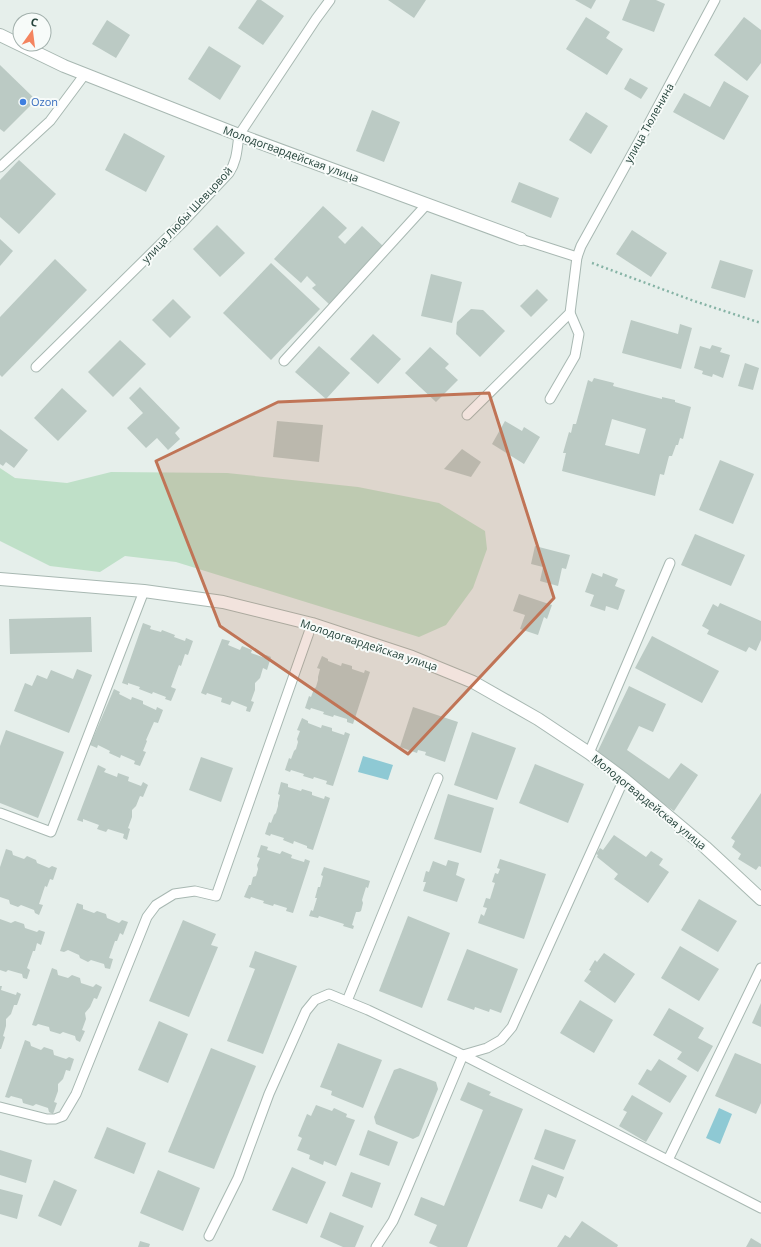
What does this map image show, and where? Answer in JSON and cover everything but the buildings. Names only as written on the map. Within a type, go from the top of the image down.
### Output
[{"type":"street","name":"Молодогвардейская улица","points":[[0,35],[64,66],[239,135],[521,239]]},
{"type":"street","name":"Молодогвардейская улица","points":[[0,579],[144,591],[223,602],[312,624],[412,657],[473,682],[538,718],[624,779],[705,847],[761,900]]},
{"type":"lane","name":"улица Любы Шевцовой","points":[[36,367],[183,222],[229,173],[236,159],[239,135],[330,0]]},
{"type":"lane","name":"улица Тюленина","points":[[577,257],[581,246],[715,0]]},
{"type":"lane","points":[[0,167],[50,121],[85,74]]},
{"type":"lane","points":[[284,361],[427,204]]},
{"type":"lane","name":"Молодогвардейская улица","points":[[521,239],[577,257]]},
{"type":"lane","points":[[550,399],[575,356],[579,334],[570,313],[577,257]]},
{"type":"lane","points":[[467,415],[570,313]]},
{"type":"lane","points":[[589,753],[670,563]]},
{"type":"lane","points":[[0,813],[51,832],[144,591]]},
{"type":"lane","points":[[0,1107],[47,1119],[56,1119],[63,1116],[76,1094],[147,917],[156,905],[174,894],[195,891],[216,896],[312,624]]},
{"type":"lane","points":[[346,1002],[438,778]]},
{"type":"lane","points":[[463,1055],[487,1048],[501,1040],[512,1027],[624,779]]},
{"type":"lane","points":[[668,1160],[761,968]]},
{"type":"lane","points":[[209,1236],[238,1178],[269,1094],[306,1011],[315,1000],[329,994],[368,1010],[463,1055],[761,1208]]},
{"type":"lane","points":[[376,1247],[393,1220],[404,1196],[463,1055]]},
{"type":"path","points":[[577,257],[694,301],[761,323]]},
{"type":"highlighted area","points":[[489,393],[554,598],[408,754],[220,626],[156,461],[278,402]]},
{"type":"green space","points":[[0,468],[15,478],[67,483],[111,472],[227,473],[358,487],[439,503],[485,531],[487,549],[473,588],[446,625],[419,637],[176,562],[125,556],[100,572],[50,566],[0,541]]},
{"type":"water","points":[[363,756],[393,765],[388,780],[358,772]]},
{"type":"water","points":[[719,1108],[732,1114],[720,1144],[706,1138]]},
{"type":"place","name":"Ozon","points":[[23,102]]}]
